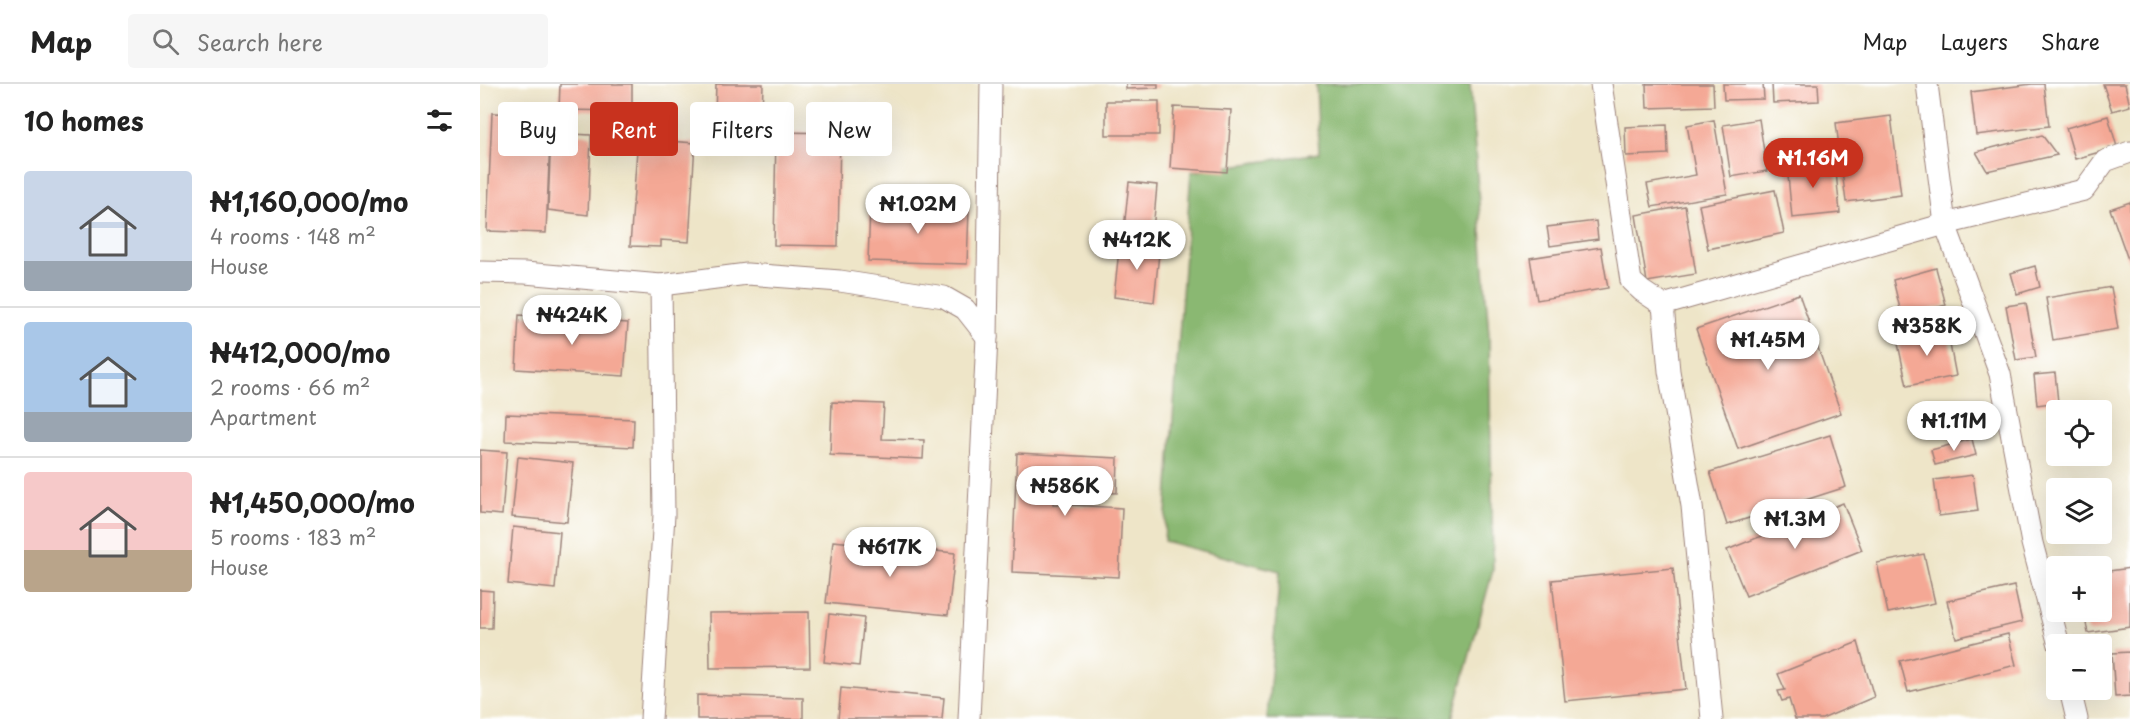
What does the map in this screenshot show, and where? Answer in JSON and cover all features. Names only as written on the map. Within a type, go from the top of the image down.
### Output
[{"type":"street","points":[[969,719],[987,337],[991,84]]},
{"type":"street","points":[[1601,84],[1631,281],[1663,305],[1945,224],[2084,190],[2105,162],[2130,152]]},
{"type":"street","points":[[1927,84],[1945,224],[2000,374],[2032,543],[2056,634]]},
{"type":"street","points":[[480,272],[525,273],[661,285],[747,274],[840,281],[944,297],[965,309],[987,337]]},
{"type":"street","points":[[651,719],[664,515],[661,285]]},
{"type":"street","points":[[1663,305],[1669,370],[1692,506],[1712,719]]},
{"type":"street","points":[[2072,700],[2077,719]]},
{"type":"green space","points":[[1316,84],[1470,84],[1489,335],[1493,570],[1452,719],[1267,719],[1280,571],[1164,541],[1191,172],[1319,153]]},
{"type":"building","points":[[560,84],[632,84],[632,102],[590,102],[590,110],[578,110],[578,102],[559,102]]},
{"type":"building","points":[[716,84],[763,84],[762,102],[715,102]]},
{"type":"building","points":[[1126,84],[1158,84],[1158,88],[1126,89]]},
{"type":"building","points":[[1646,84],[1713,84],[1714,106],[1647,108]]},
{"type":"building","points":[[1723,84],[1763,84],[1764,99],[1724,100]]},
{"type":"building","points":[[1772,84],[1818,84],[1819,101],[1773,103]]},
{"type":"building","points":[[2044,84],[2049,126],[1976,135],[1971,92]]},
{"type":"building","points":[[2103,84],[2125,84],[2130,106],[2112,111]]},
{"type":"building","points":[[1106,101],[1159,101],[1159,135],[1106,135]]},
{"type":"building","points":[[1174,107],[1231,110],[1227,172],[1170,168]]},
{"type":"building","points":[[492,113],[498,113],[498,156],[549,156],[546,233],[487,231]]},
{"type":"building","points":[[1891,116],[1901,195],[1846,202],[1836,123]]},
{"type":"building","points":[[2108,116],[2117,147],[2075,159],[2066,128]]},
{"type":"building","points":[[1759,119],[1767,171],[1731,177],[1723,125]]},
{"type":"building","points":[[1714,120],[1727,194],[1652,207],[1647,184],[1696,175],[1687,125]]},
{"type":"building","points":[[1667,125],[1668,154],[1626,156],[1625,127]]},
{"type":"building","points":[[794,132],[806,132],[806,156],[840,156],[838,246],[774,245],[776,156],[794,156]]},
{"type":"building","points":[[578,134],[590,135],[588,215],[548,210],[550,156],[578,156]]},
{"type":"building","points":[[2042,135],[2057,155],[1987,171],[1976,152]]},
{"type":"building","points":[[678,142],[690,143],[690,156],[694,156],[689,242],[661,240],[661,247],[630,246],[637,156],[678,156]]},
{"type":"building","points":[[1835,161],[1840,213],[1792,218],[1787,165]]},
{"type":"building","points":[[1129,182],[1157,185],[1153,231],[1124,229]]},
{"type":"building","points":[[1775,190],[1784,233],[1708,249],[1699,205]]},
{"type":"building","points":[[2130,202],[2130,265],[2110,209]]},
{"type":"building","points":[[1685,206],[1696,274],[1647,282],[1636,215]]},
{"type":"building","points":[[870,207],[969,210],[967,264],[868,261]]},
{"type":"building","points":[[1596,221],[1598,239],[1550,246],[1547,227]]},
{"type":"building","points":[[1120,240],[1160,244],[1154,302],[1114,297]]},
{"type":"building","points":[[1601,247],[1608,288],[1537,300],[1530,258]]},
{"type":"building","points":[[2035,266],[2040,287],[2017,294],[2011,273]]},
{"type":"building","points":[[1936,268],[1946,305],[1902,317],[1893,280]]},
{"type":"building","points":[[2111,287],[2118,329],[2053,340],[2046,298]]},
{"type":"building","points":[[1799,294],[1841,413],[1738,449],[1696,329]]},
{"type":"building","points":[[2026,303],[2036,357],[2016,360],[2006,306]]},
{"type":"building","points":[[519,315],[628,323],[624,376],[516,369]]},
{"type":"building","points":[[1947,329],[1956,376],[1907,386],[1897,339]]},
{"type":"building","points":[[2055,373],[2058,400],[2046,400],[2046,404],[2037,405],[2034,375]]},
{"type":"building","points":[[832,402],[884,404],[882,439],[924,440],[923,459],[830,455]]},
{"type":"building","points":[[506,414],[634,419],[633,447],[505,441]]},
{"type":"building","points":[[1830,435],[1846,487],[1727,525],[1710,472]]},
{"type":"building","points":[[1972,439],[1976,455],[1935,465],[1931,450]]},
{"type":"building","points":[[480,450],[507,452],[502,515],[480,513]]},
{"type":"building","points":[[1017,453],[1118,458],[1117,493],[1054,490],[1053,504],[1122,508],[1119,577],[1012,572]]},
{"type":"building","points":[[518,457],[573,463],[567,522],[512,517]]},
{"type":"building","points":[[1973,475],[1978,511],[1939,516],[1934,480]]},
{"type":"building","points":[[1843,503],[1862,550],[1746,596],[1727,550]]},
{"type":"building","points":[[513,527],[560,532],[555,589],[508,584]]},
{"type":"building","points":[[833,541],[955,553],[948,615],[826,603]]},
{"type":"building","points":[[1924,554],[1935,603],[1888,613],[1877,563]]},
{"type":"building","points":[[1673,568],[1686,689],[1565,701],[1552,580]]},
{"type":"building","points":[[2130,568],[2130,627],[2088,633],[2086,622],[2112,622],[2112,571]]},
{"type":"building","points":[[2014,586],[2022,622],[1956,638],[1947,601]]},
{"type":"building","points":[[480,590],[493,591],[492,628],[480,628]]},
{"type":"building","points":[[809,612],[810,667],[710,668],[709,613]]},
{"type":"building","points":[[829,614],[864,618],[859,666],[824,662]]},
{"type":"building","points":[[2008,634],[2016,665],[1908,692],[1900,661]]},
{"type":"building","points":[[1858,642],[1874,697],[1822,719],[1795,719],[1789,699],[1782,701],[1778,691],[1785,690],[1778,674]]},
{"type":"building","points":[[2130,652],[2130,696],[2115,697],[2112,653]]},
{"type":"building","points":[[841,688],[944,698],[942,719],[838,719]]},
{"type":"building","points":[[697,695],[803,698],[803,719],[697,719]]}]
